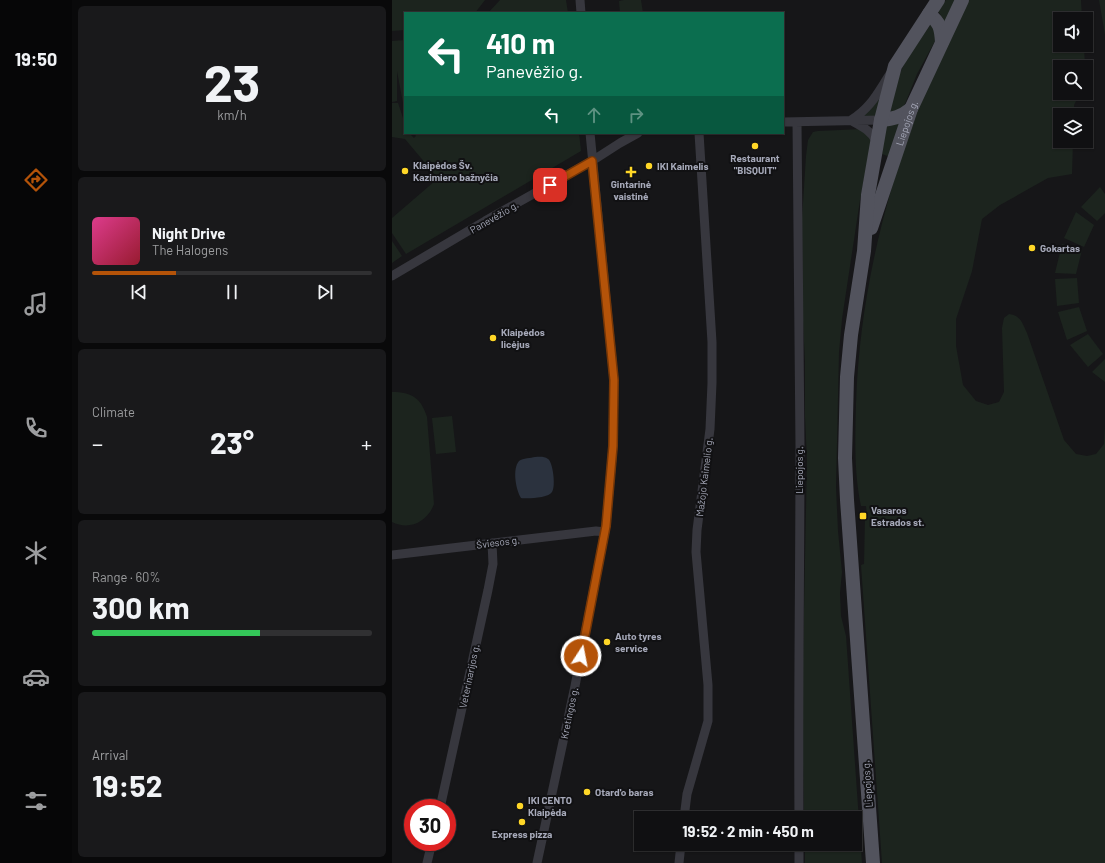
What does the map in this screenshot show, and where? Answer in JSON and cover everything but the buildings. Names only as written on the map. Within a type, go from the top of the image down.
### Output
[{"type":"main road","name":"Liepojos g.","points":[[873,863],[847,500],[845,458],[847,377],[851,335],[864,251],[868,195],[881,120],[895,66],[938,0]]},
{"type":"main road","name":"Liepojos g.","points":[[864,251],[889,170],[911,109],[962,0]]},
{"type":"main road","points":[[929,14],[938,21],[941,30],[942,42]]},
{"type":"main road","points":[[881,120],[894,119],[904,115],[911,109]]},
{"type":"main road","points":[[873,166],[889,170]]},
{"type":"street","points":[[580,0],[581,12]]},
{"type":"street","points":[[851,120],[863,113],[869,106],[895,66]]},
{"type":"street","points":[[851,120],[873,134],[877,142]]},
{"type":"street","points":[[784,122],[881,120]]},
{"type":"street","name":"Liepojos g.","points":[[797,122],[800,439],[799,811]]},
{"type":"street","name":"Kretingos g.","points":[[537,863],[575,686],[605,532],[609,504],[613,446],[614,380],[590,134]]},
{"type":"street","name":"Panevėžio g.","points":[[392,276],[636,134]]},
{"type":"street","name":"Mažojo Kaimelio g.","points":[[685,811],[687,794],[708,721],[708,685],[696,550],[697,530],[710,429],[712,342],[699,134]]},
{"type":"street","name":"Šviesos g.","points":[[392,555],[596,531],[605,532]]},
{"type":"street","name":"Veterinarijos g.","points":[[442,799],[488,590],[493,564],[492,543]]},
{"type":"street","points":[[427,863],[430,851]]},
{"type":"street","points":[[679,863],[680,851]]},
{"type":"street","points":[[799,851],[800,863]]},
{"type":"shaded area","points":[[392,0],[485,0],[476,12],[404,12],[404,30],[392,31]]},
{"type":"shaded area","points":[[500,0],[566,0],[568,12],[489,12]]},
{"type":"shaded area","points":[[641,0],[643,12],[620,12],[619,1]]},
{"type":"shaded area","points":[[946,0],[957,0],[945,22],[938,11]]},
{"type":"shaded area","points":[[969,0],[1081,0],[1082,12],[1053,12],[1053,52],[1084,52],[1085,60],[1053,60],[1053,100],[1076,100],[1074,108],[1053,108],[1053,148],[1073,148],[1072,174],[1048,178],[1000,205],[982,219],[972,271],[956,319],[956,346],[963,385],[976,401],[988,405],[999,402],[1004,392],[1002,328],[1004,318],[1009,314],[1016,316],[1021,320],[1027,333],[1064,440],[1076,454],[1087,456],[1096,454],[1104,444],[1105,426],[1105,863],[882,863],[861,565],[864,564],[865,517],[867,515],[866,506],[861,506],[857,481],[855,430],[858,368],[867,297],[881,227],[901,158],[925,92]]},
{"type":"shaded area","points":[[1099,0],[1105,0],[1105,35]]},
{"type":"shaded area","points":[[931,24],[936,35],[935,41],[917,74],[903,109],[893,115],[888,110],[892,91],[906,60]]},
{"type":"shaded area","points":[[404,40],[404,109],[397,71],[397,101],[392,102],[392,41]]},
{"type":"shaded area","points":[[883,87],[876,117],[862,118]]},
{"type":"shaded area","points":[[392,103],[398,103],[404,121],[404,134],[410,134],[414,138],[416,136],[415,134],[579,134],[581,151],[406,254],[392,233],[392,218],[435,181],[442,183],[405,139],[392,137]]},
{"type":"shaded area","points":[[903,120],[890,157],[882,154],[886,126]]},
{"type":"shaded area","points":[[863,129],[870,138],[871,143],[860,200],[842,319],[839,352],[836,487],[842,572],[840,593],[841,616],[846,636],[858,811],[804,811],[802,708],[807,460],[802,219],[808,140],[813,132]]},
{"type":"shaded area","points":[[1100,187],[1105,194],[1105,213],[1097,221],[1081,207]]},
{"type":"shaded area","points":[[1076,212],[1094,225],[1084,247],[1064,238]]},
{"type":"shaded area","points":[[392,241],[402,256],[392,263]]},
{"type":"shaded area","points":[[1062,244],[1082,250],[1076,274],[1055,273]]},
{"type":"shaded area","points":[[1077,278],[1079,303],[1057,306],[1055,279]]},
{"type":"shaded area","points":[[1079,307],[1087,331],[1067,340],[1058,312]]},
{"type":"shaded area","points":[[1088,334],[1103,354],[1088,367],[1070,345]]},
{"type":"shaded area","points":[[1105,359],[1105,382],[1092,372]]},
{"type":"shaded area","points":[[392,392],[405,393],[415,397],[425,410],[427,417],[434,504],[423,520],[412,525],[399,525],[392,522]]},
{"type":"shaded area","points":[[452,416],[456,452],[436,454],[432,418]]},
{"type":"shaded area","points":[[805,851],[861,851],[862,863],[805,863]]},
{"type":"water","points":[[535,457],[545,457],[550,461],[554,485],[552,492],[547,496],[542,497],[521,498],[515,474],[517,465],[521,460]]},
{"type":"place","name":"Restaurant \"BISQUIT\"","points":[[755,146]]},
{"type":"place","name":"IKI Kaimelis","points":[[649,166]]},
{"type":"place","name":"Klaipėdos Šv. Kazimiero bažnyčia","points":[[405,171]]},
{"type":"place","name":"Gintarinė vaistinė","points":[[631,172]]},
{"type":"place","name":"Gokartas","points":[[1032,248]]},
{"type":"place","name":"Klaipėdos licėjus","points":[[493,338]]},
{"type":"place","name":"Vasaros Estrados st.","points":[[863,516]]},
{"type":"place","name":"Auto tyres service","points":[[607,642]]},
{"type":"place","name":"Otard'o baras","points":[[587,792]]},
{"type":"place","name":"IKI CENTO Klaipėda","points":[[520,806]]},
{"type":"place","name":"Express pizza","points":[[522,822]]},
{"type":"route","points":[[550,185],[592,161],[613,364],[614,420],[609,504],[581,656]]}]
